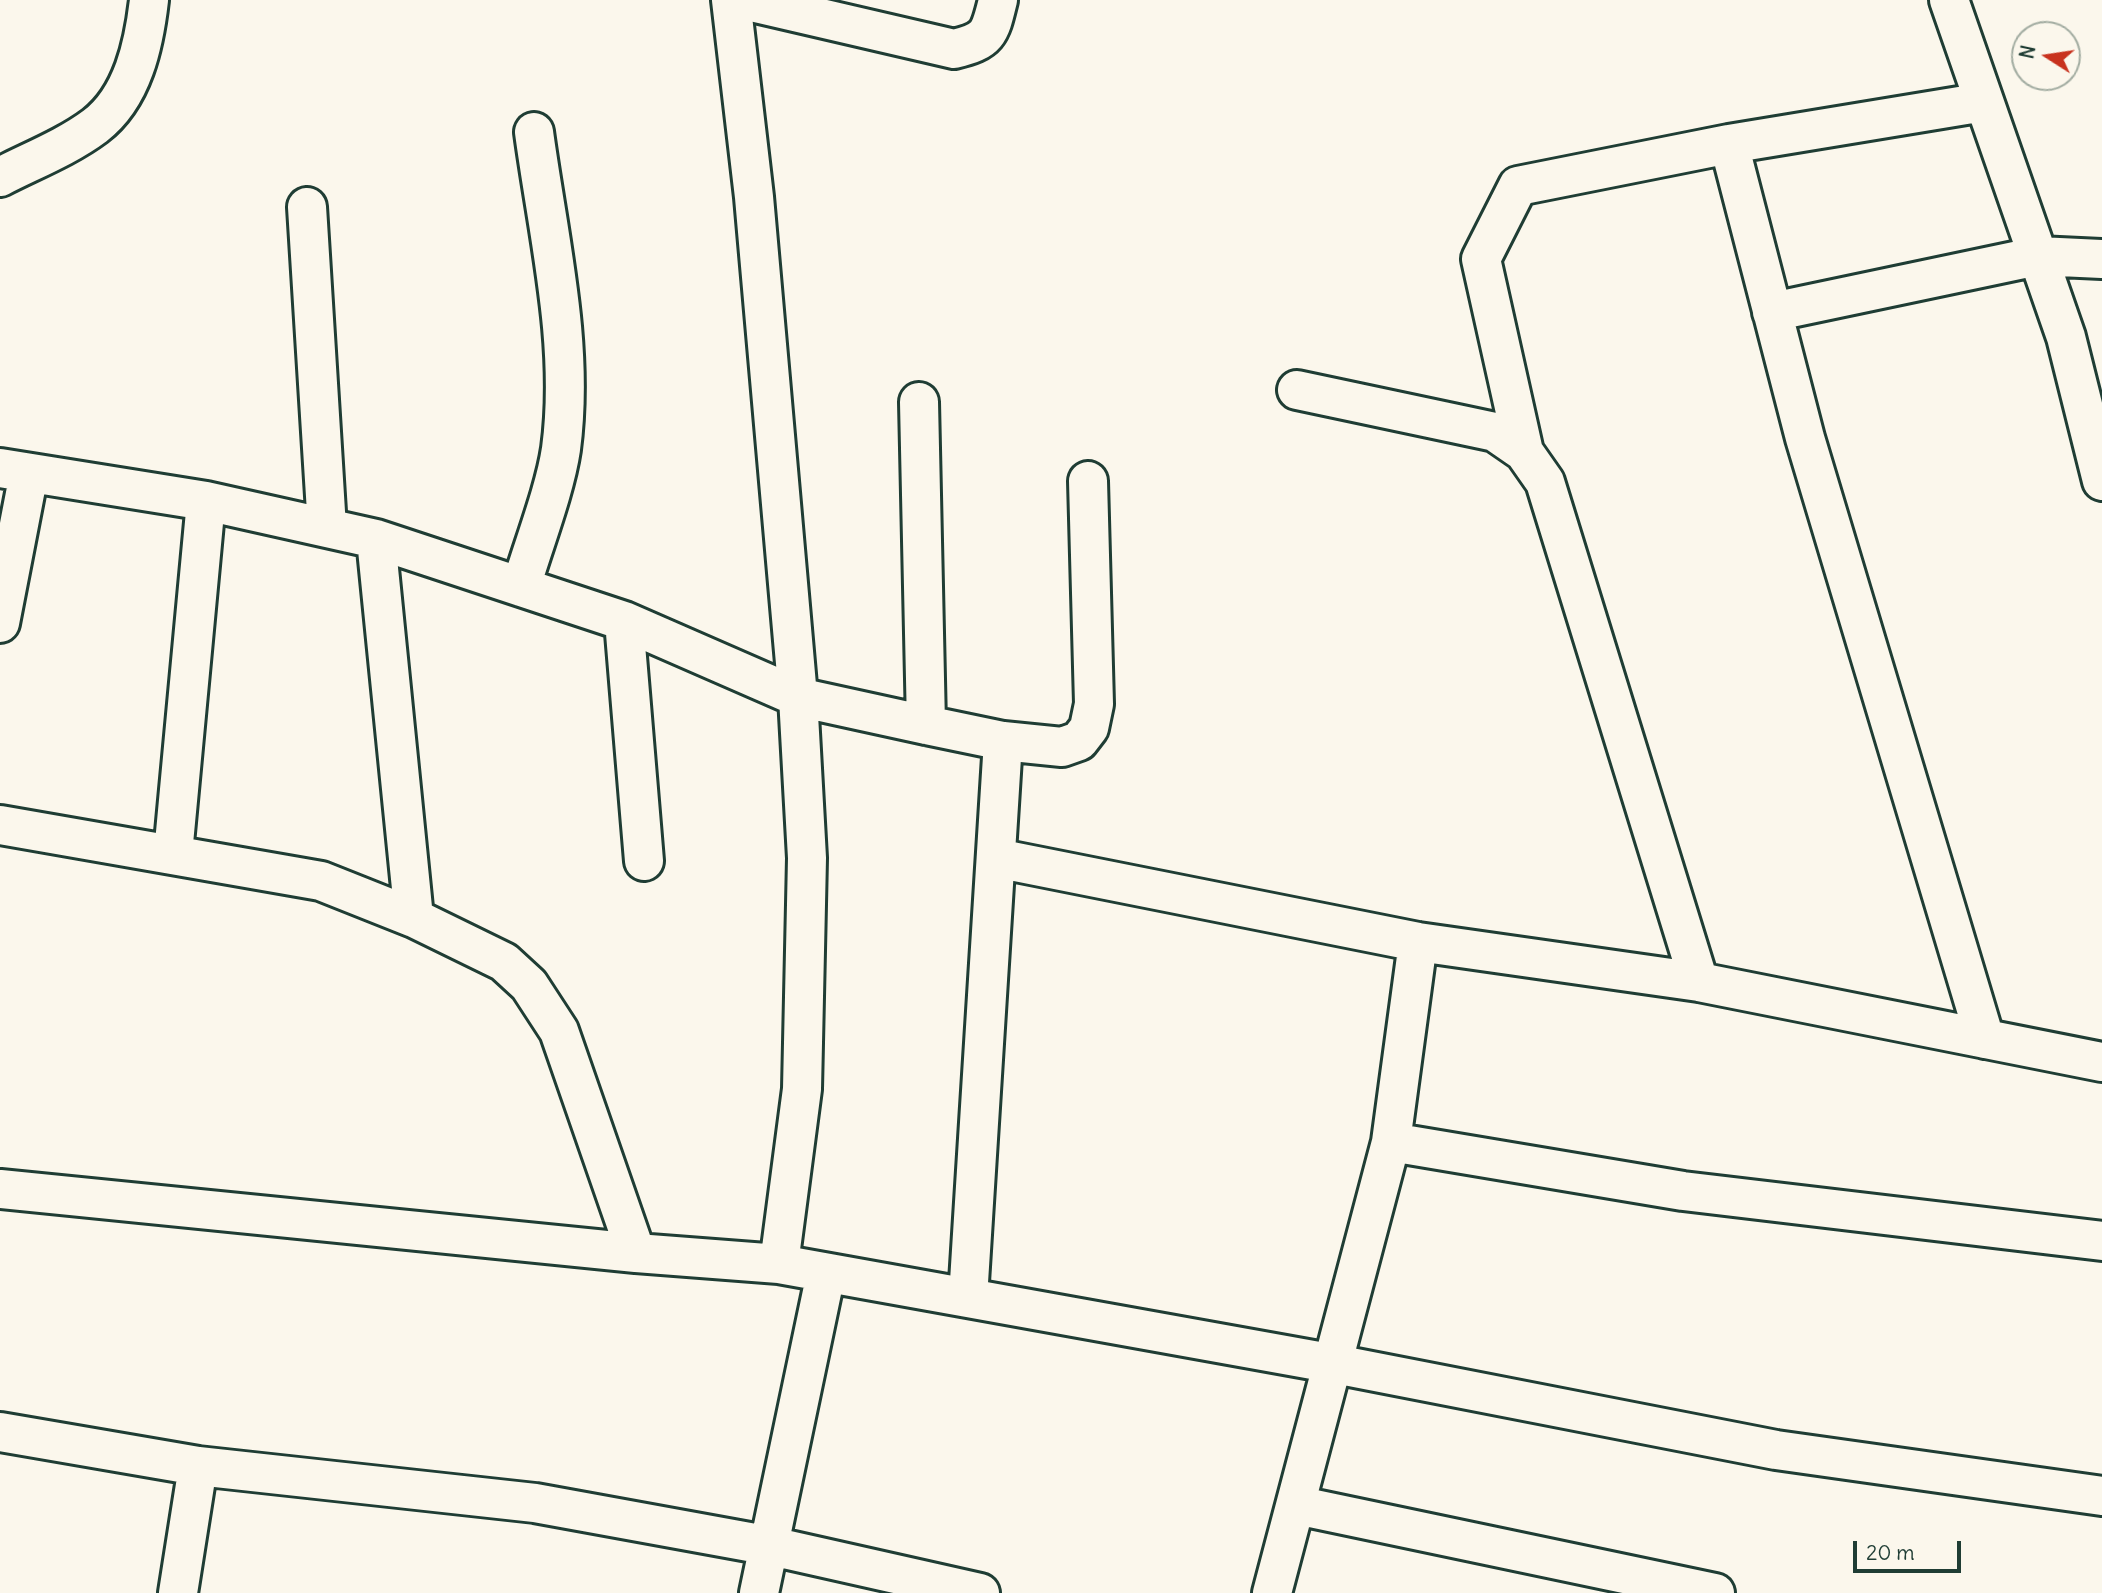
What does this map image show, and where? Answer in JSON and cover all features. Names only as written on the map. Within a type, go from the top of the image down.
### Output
[{"type":"street","points":[[0,177],[96,125],[126,90],[145,31],[149,0]]},
{"type":"street","points":[[731,0],[754,197],[798,696],[807,858],[802,1089],[779,1264]]},
{"type":"street","points":[[743,0],[954,49],[978,43],[990,30],[998,0]]},
{"type":"street","points":[[1949,0],[2066,337],[2102,481]]},
{"type":"street","points":[[1524,452],[1481,259],[1518,186],[1729,144],[1984,102]]},
{"type":"street","points":[[521,587],[560,452],[564,411],[565,363],[534,132]]},
{"type":"street","points":[[1729,144],[1805,438],[1985,1039]]},
{"type":"street","points":[[307,207],[327,528]]},
{"type":"street","points":[[1772,312],[2038,256],[2102,259]]},
{"type":"street","points":[[1297,390],[1494,432],[1524,452],[1545,482],[1699,982]]},
{"type":"street","points":[[919,402],[926,725]]},
{"type":"street","points":[[0,623],[14,471],[206,501],[376,539],[624,621],[798,696],[1003,741],[1062,747],[1079,741],[1089,728],[1094,704],[1088,481]]},
{"type":"street","points":[[173,854],[206,501]]},
{"type":"street","points":[[376,539],[415,918]]},
{"type":"street","points":[[624,621],[644,861]]},
{"type":"street","points":[[968,1297],[1003,741]]},
{"type":"street","points":[[0,825],[321,881],[415,918],[504,962],[529,985],[559,1031],[636,1253]]},
{"type":"street","points":[[996,858],[1418,942],[1699,982],[2102,1062]]},
{"type":"street","points":[[1272,1593],[1335,1364],[1391,1142],[1418,942]]},
{"type":"street","points":[[1391,1142],[1683,1191],[2102,1241]]},
{"type":"street","points":[[0,1189],[636,1253],[779,1264],[1335,1364],[1776,1450],[2102,1496]]},
{"type":"street","points":[[759,1593],[771,1546],[826,1273]]},
{"type":"street","points":[[0,1432],[198,1466],[535,1503],[771,1546],[981,1593]]},
{"type":"street","points":[[178,1593],[198,1466]]},
{"type":"street","points":[[1296,1505],[1715,1593]]}]
